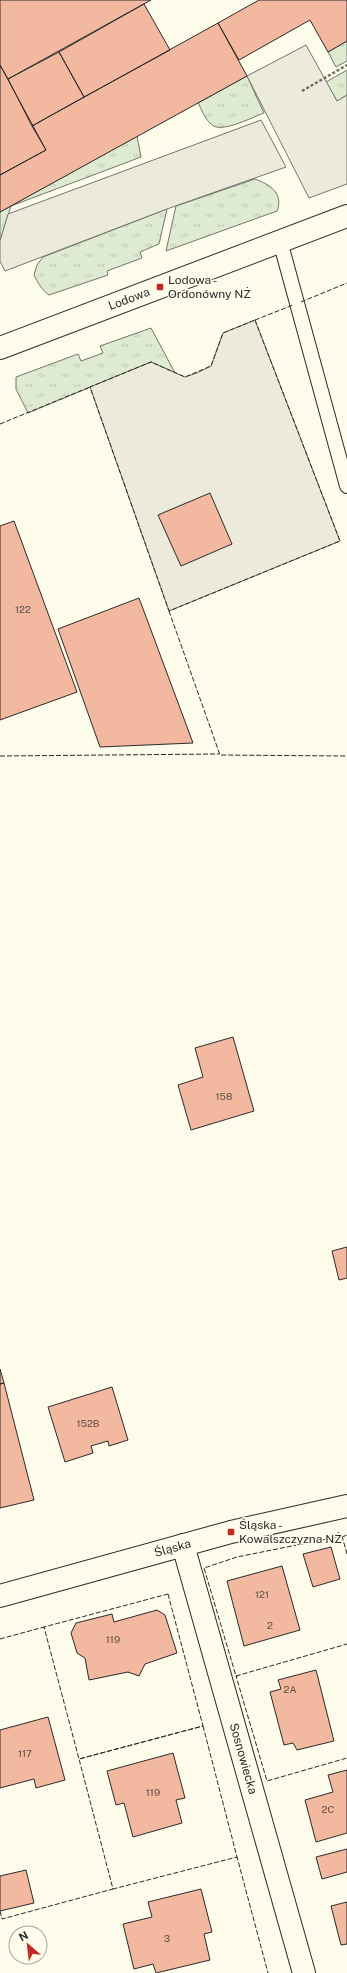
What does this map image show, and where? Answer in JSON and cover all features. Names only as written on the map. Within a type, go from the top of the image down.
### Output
[{"type":"street","name":"Lodowa","points":[[0,348],[347,216]]},
{"type":"street","name":"Śląska","points":[[0,1596],[254,1526],[347,1506]]},
{"type":"street","name":"Sosnowiecka","points":[[183,1545],[304,1973]]},
{"type":"lane","points":[[280,241],[347,486]]},
{"type":"path","points":[[302,91],[347,65]]},
{"type":"green space","points":[[347,41],[347,61],[336,67],[328,52]]},
{"type":"green space","points":[[347,70],[347,95],[337,101],[326,82]]},
{"type":"green space","points":[[247,76],[264,113],[231,126],[219,127],[211,124],[206,119],[198,103]]},
{"type":"green space","points":[[137,136],[141,157],[11,206],[0,241],[0,212]]},
{"type":"green space","points":[[255,179],[270,187],[277,194],[279,205],[277,211],[166,251],[176,206]]},
{"type":"green space","points":[[167,209],[159,244],[140,252],[142,258],[107,271],[108,275],[49,295],[40,286],[34,275],[37,265],[43,257]]},
{"type":"green space","points":[[151,328],[175,373],[151,362],[28,413],[16,389],[16,377],[78,354],[81,361],[103,353],[100,346]]},
{"type":"shaded area","points":[[306,45],[337,101],[347,95],[347,184],[309,198],[247,76]]},
{"type":"shaded area","points":[[261,120],[286,167],[167,209],[5,271],[0,261],[0,241],[8,214]]},
{"type":"shaded area","points":[[255,320],[340,541],[169,611],[90,387],[151,362],[185,377],[197,373],[211,366],[223,333]]},
{"type":"building","points":[[0,0],[151,0],[8,79],[0,65]]},
{"type":"building","points":[[259,0],[347,0],[347,41],[328,52],[310,20],[239,60],[218,23]]},
{"type":"building","points":[[144,4],[170,50],[84,97],[59,52]]},
{"type":"building","points":[[218,23],[247,76],[0,212],[0,175],[46,150],[32,126]]},
{"type":"building","points":[[59,52],[84,97],[32,126],[8,79]]},
{"type":"building","points":[[0,65],[46,150],[0,175]]},
{"type":"building","points":[[210,493],[232,544],[181,566],[158,515]]},
{"type":"building","points":[[14,521],[77,692],[0,720],[0,526]]},
{"type":"building","points":[[139,598],[193,743],[100,747],[58,629]]},
{"type":"building","points":[[233,1037],[254,1111],[191,1130],[178,1085],[203,1077],[195,1048]]},
{"type":"building","points":[[347,1247],[347,1278],[339,1280],[332,1251]]},
{"type":"building","points":[[0,1369],[4,1383],[0,1384]]},
{"type":"building","points":[[4,1383],[34,1500],[0,1508],[0,1384]]},
{"type":"building","points":[[112,1387],[128,1440],[109,1446],[108,1441],[91,1446],[93,1453],[65,1462],[48,1407]]},
{"type":"building","points":[[331,1547],[340,1579],[313,1587],[303,1554]]},
{"type":"building","points":[[282,1566],[300,1630],[244,1646],[227,1581]]},
{"type":"building","points":[[157,1610],[165,1615],[177,1653],[145,1664],[139,1676],[128,1672],[89,1680],[85,1658],[77,1653],[71,1633],[76,1623],[112,1614],[114,1622]]},
{"type":"building","points":[[316,1670],[334,1741],[297,1750],[293,1743],[284,1745],[270,1692],[281,1689],[278,1680]]},
{"type":"building","points":[[48,1717],[65,1780],[36,1788],[34,1779],[0,1788],[0,1730]]},
{"type":"building","points":[[173,1753],[185,1798],[176,1800],[182,1823],[133,1837],[124,1803],[116,1805],[107,1771]]},
{"type":"building","points":[[347,1770],[347,1833],[316,1842],[305,1800],[333,1792],[328,1775]]},
{"type":"building","points":[[347,1849],[347,1872],[322,1879],[316,1857]]},
{"type":"building","points":[[26,1870],[34,1903],[0,1911],[0,1876]]},
{"type":"building","points":[[201,1889],[212,1932],[204,1934],[210,1960],[156,1973],[153,1964],[134,1969],[123,1924],[152,1917],[148,1902]]},
{"type":"building","points":[[347,1902],[347,1944],[341,1945],[331,1906]]},
{"type":"fence","points":[[301,302],[347,283]]},
{"type":"fence","points":[[255,320],[293,305]]},
{"type":"fence","points":[[255,320],[340,541],[169,611],[90,387],[151,362],[185,377],[211,366],[223,333],[255,320]]},
{"type":"fence","points":[[0,424],[90,388]]},
{"type":"fence","points":[[169,611],[220,755],[347,756]]},
{"type":"fence","points":[[0,756],[219,754]]},
{"type":"fence","points":[[342,1537],[347,1535]]},
{"type":"fence","points":[[347,1554],[342,1536],[237,1557],[204,1568],[236,1676],[347,1644]]},
{"type":"fence","points":[[168,1594],[203,1726],[79,1759],[44,1627],[168,1594]]},
{"type":"fence","points":[[0,1639],[44,1628]]},
{"type":"fence","points":[[238,1676],[236,1676],[267,1781],[347,1758]]},
{"type":"fence","points":[[203,1726],[237,1857],[113,1889],[79,1759],[203,1726]]},
{"type":"fence","points":[[236,1858],[237,1857],[268,1973]]},
{"type":"fence","points":[[0,1911],[2,1919],[113,1889],[112,1888]]},
{"type":"place","name":"Lodowa - Ordonówny NŻ","points":[[160,287]]},
{"type":"place","name":"Śląska - Kowalszczyzna NŻ","points":[[231,1532]]}]
